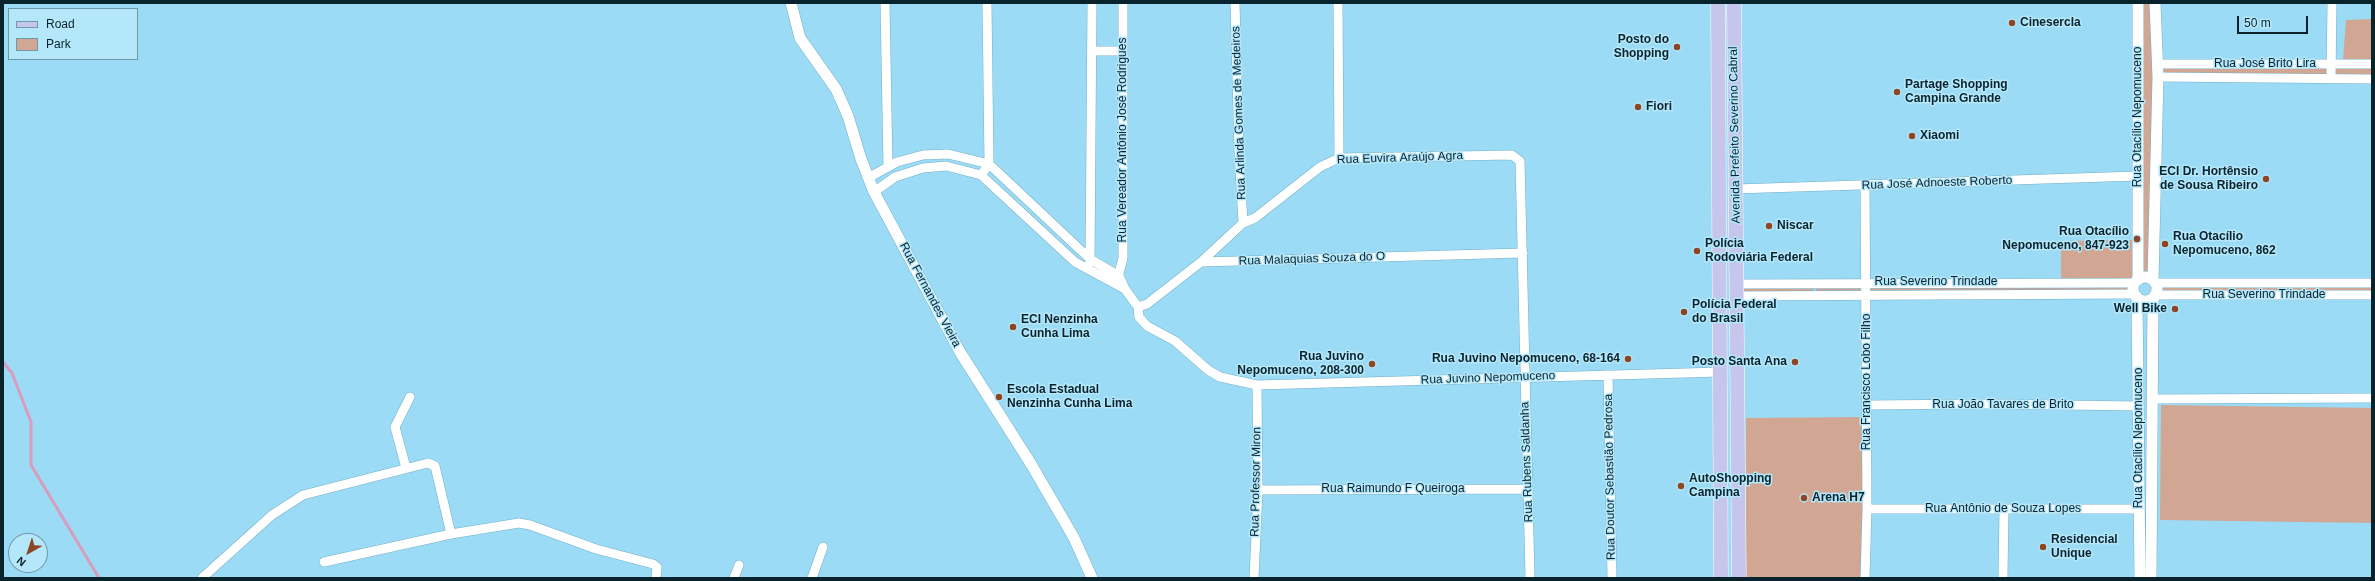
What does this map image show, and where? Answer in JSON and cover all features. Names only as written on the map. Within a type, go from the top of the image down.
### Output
[{"type":"main road","name":"Avenida Prefeito Severino Cabral","points":[[1718,3],[1721,578]]},
{"type":"main road","name":"Avenida Prefeito Severino Cabral","points":[[1734,3],[1739,578]]},
{"type":"street","name":"Rua Fernandes Vieira","points":[[791,3],[800,38],[836,89],[848,116],[874,192],[960,352],[1031,464],[1074,538],[1092,578]]},
{"type":"street","points":[[885,3],[888,167]]},
{"type":"street","points":[[981,175],[989,164],[987,3]]},
{"type":"street","points":[[1089,271],[1092,3]]},
{"type":"street","name":"Rua Vereador Antônio José Rodrigues","points":[[1117,280],[1123,239],[1123,3]]},
{"type":"street","name":"Rua Arlinda Gomes de Medeiros","points":[[1235,3],[1239,152],[1243,223]]},
{"type":"street","points":[[1338,3],[1339,158]]},
{"type":"street","name":"Rua Otacílio Nepomuceno","points":[[2138,3],[2138,176],[2136,288],[2139,406],[2140,578]]},
{"type":"street","name":"Rua Otacílio Nepomuceno","points":[[2151,578],[2158,77],[2155,3]]},
{"type":"street","points":[[2331,79],[2332,3]]},
{"type":"street","points":[[1092,51],[1123,51]]},
{"type":"street","name":"Rua José Brito Lira","points":[[2158,64],[2372,64]]},
{"type":"street","name":"Rua José Brito Lira","points":[[2158,77],[2372,80]]},
{"type":"street","points":[[868,178],[897,162],[923,155],[948,154],[989,164],[1090,259],[1117,280],[1138,307],[1147,304],[1202,262]]},
{"type":"street","name":"Rua Euvira Araújo Agra","points":[[1202,262],[1243,223],[1255,218],[1320,167],[1339,158],[1512,155],[1520,161],[1522,178]]},
{"type":"street","points":[[962,170],[965,158]]},
{"type":"street","points":[[874,192],[895,177],[923,168],[941,166],[981,175],[1075,262],[1089,271],[1117,280]]},
{"type":"street","name":"Rua José Adnoeste Roberto","points":[[1735,189],[2138,176]]},
{"type":"street","name":"Rua Rubens Saldanha","points":[[1522,178],[1524,377],[1530,578]]},
{"type":"street","name":"Rua Francisco Lobo Filho","points":[[1864,578],[1867,509],[1867,295],[1865,185]]},
{"type":"street","name":"Rua Malaquias Souza do O","points":[[1202,262],[1523,253]]},
{"type":"street","points":[[2154,296],[2147,301],[2136,288],[2147,277],[2155,282]]},
{"type":"street","name":"Rua Severino Trindade","points":[[1736,290],[1814,283],[1866,282],[2136,288]]},
{"type":"street","name":"Rua Severino Trindade","points":[[2155,282],[2372,283]]},
{"type":"street","points":[[1814,283],[1815,295]]},
{"type":"street","name":"Rua Severino Trindade","points":[[1736,290],[1815,295],[1867,295],[2136,288]]},
{"type":"street","name":"Rua Severino Trindade","points":[[2154,296],[2372,295]]},
{"type":"street","name":"Rua Juvino Nepomuceno","points":[[1138,307],[1139,317],[1147,326],[1175,341],[1208,370],[1220,377],[1257,385],[1720,372]]},
{"type":"street","name":"Rua Doutor Sebastião Pedrosa","points":[[1608,375],[1612,578]]},
{"type":"street","name":"Rua Professor Miron","points":[[1254,578],[1258,490],[1257,385]]},
{"type":"street","points":[[406,468],[395,427],[410,397]]},
{"type":"street","points":[[2153,399],[2372,398]]},
{"type":"street","name":"Rua João Tavares de Brito","points":[[1867,405],[2139,406]]},
{"type":"street","points":[[202,578],[272,515],[303,495],[406,468],[432,464],[435,466],[451,534]]},
{"type":"street","name":"Rua Raimundo F Queiroga","points":[[1258,490],[1528,489]]},
{"type":"street","name":"Rua Antônio de Souza Lopes","points":[[1867,509],[2004,514],[2139,509]]},
{"type":"street","points":[[2003,578],[2004,514]]},
{"type":"street","points":[[324,562],[451,534],[519,523],[530,525],[596,549],[654,564],[657,567],[656,578]]},
{"type":"street","points":[[812,578],[822,548]]},
{"type":"street","points":[[734,578],[739,565]]},
{"type":"green space","points":[[2143,3],[2152,3],[2152,277],[2143,276]]},
{"type":"green space","points":[[2372,19],[2372,61],[2343,60],[2346,20]]},
{"type":"green space","points":[[2158,65],[2328,65],[2328,76],[2159,75]]},
{"type":"green space","points":[[2334,66],[2372,67],[2372,78],[2334,76]]},
{"type":"green space","points":[[2135,240],[2137,279],[2061,280],[2061,241]]},
{"type":"green space","points":[[1865,284],[1865,294],[1816,294],[1816,285]]},
{"type":"green space","points":[[1738,285],[1813,285],[1813,294],[1739,294]]},
{"type":"green space","points":[[1868,285],[2133,287],[2133,290],[1868,293]]},
{"type":"green space","points":[[2160,286],[2372,286],[2372,293],[2160,292]]},
{"type":"green space","points":[[2161,405],[2372,408],[2372,523],[2160,520]]},
{"type":"green space","name":"Arena H7","points":[[1864,417],[1861,578],[1745,578],[1746,418]]},
{"type":"waterway","points":[[3,362],[12,373],[31,422],[31,465],[99,578]]},
{"type":"place","name":"Cinesercla","points":[[2012,23]]},
{"type":"place","name":"Posto do Shopping","points":[[1677,47]]},
{"type":"place","name":"Partage Shopping Campina Grande","points":[[1897,92]]},
{"type":"place","name":"Fiori","points":[[1638,107]]},
{"type":"place","name":"Xiaomi","points":[[1912,136]]},
{"type":"place","name":"ECI Dr. Hortênsio de Sousa Ribeiro","points":[[2266,179]]},
{"type":"place","name":"Niscar","points":[[1769,226]]},
{"type":"place","name":"Rua Otacílio Nepomuceno, 847-923","points":[[2137,239]]},
{"type":"place","name":"Rua Otacílio Nepomuceno, 862","points":[[2165,244]]},
{"type":"place","name":"Polícia Rodoviária Federal","points":[[1697,251]]},
{"type":"place","name":"Well Bike","points":[[2175,309]]},
{"type":"place","name":"Polícia Federal do Brasil","points":[[1684,312]]},
{"type":"place","name":"ECI Nenzinha Cunha Lima","points":[[1013,327]]},
{"type":"place","name":"Rua Juvino Nepomuceno, 68-164","points":[[1628,359]]},
{"type":"place","name":"Posto Santa Ana","points":[[1795,362]]},
{"type":"place","name":"Rua Juvino Nepomuceno, 208-300","points":[[1372,364]]},
{"type":"place","name":"Escola Estadual Nenzinha Cunha Lima","points":[[999,397]]},
{"type":"place","name":"AutoShopping Campina","points":[[1681,486]]},
{"type":"place","name":"Arena H7","points":[[1804,498]]},
{"type":"place","name":"Residencial Unique","points":[[2043,547]]}]
